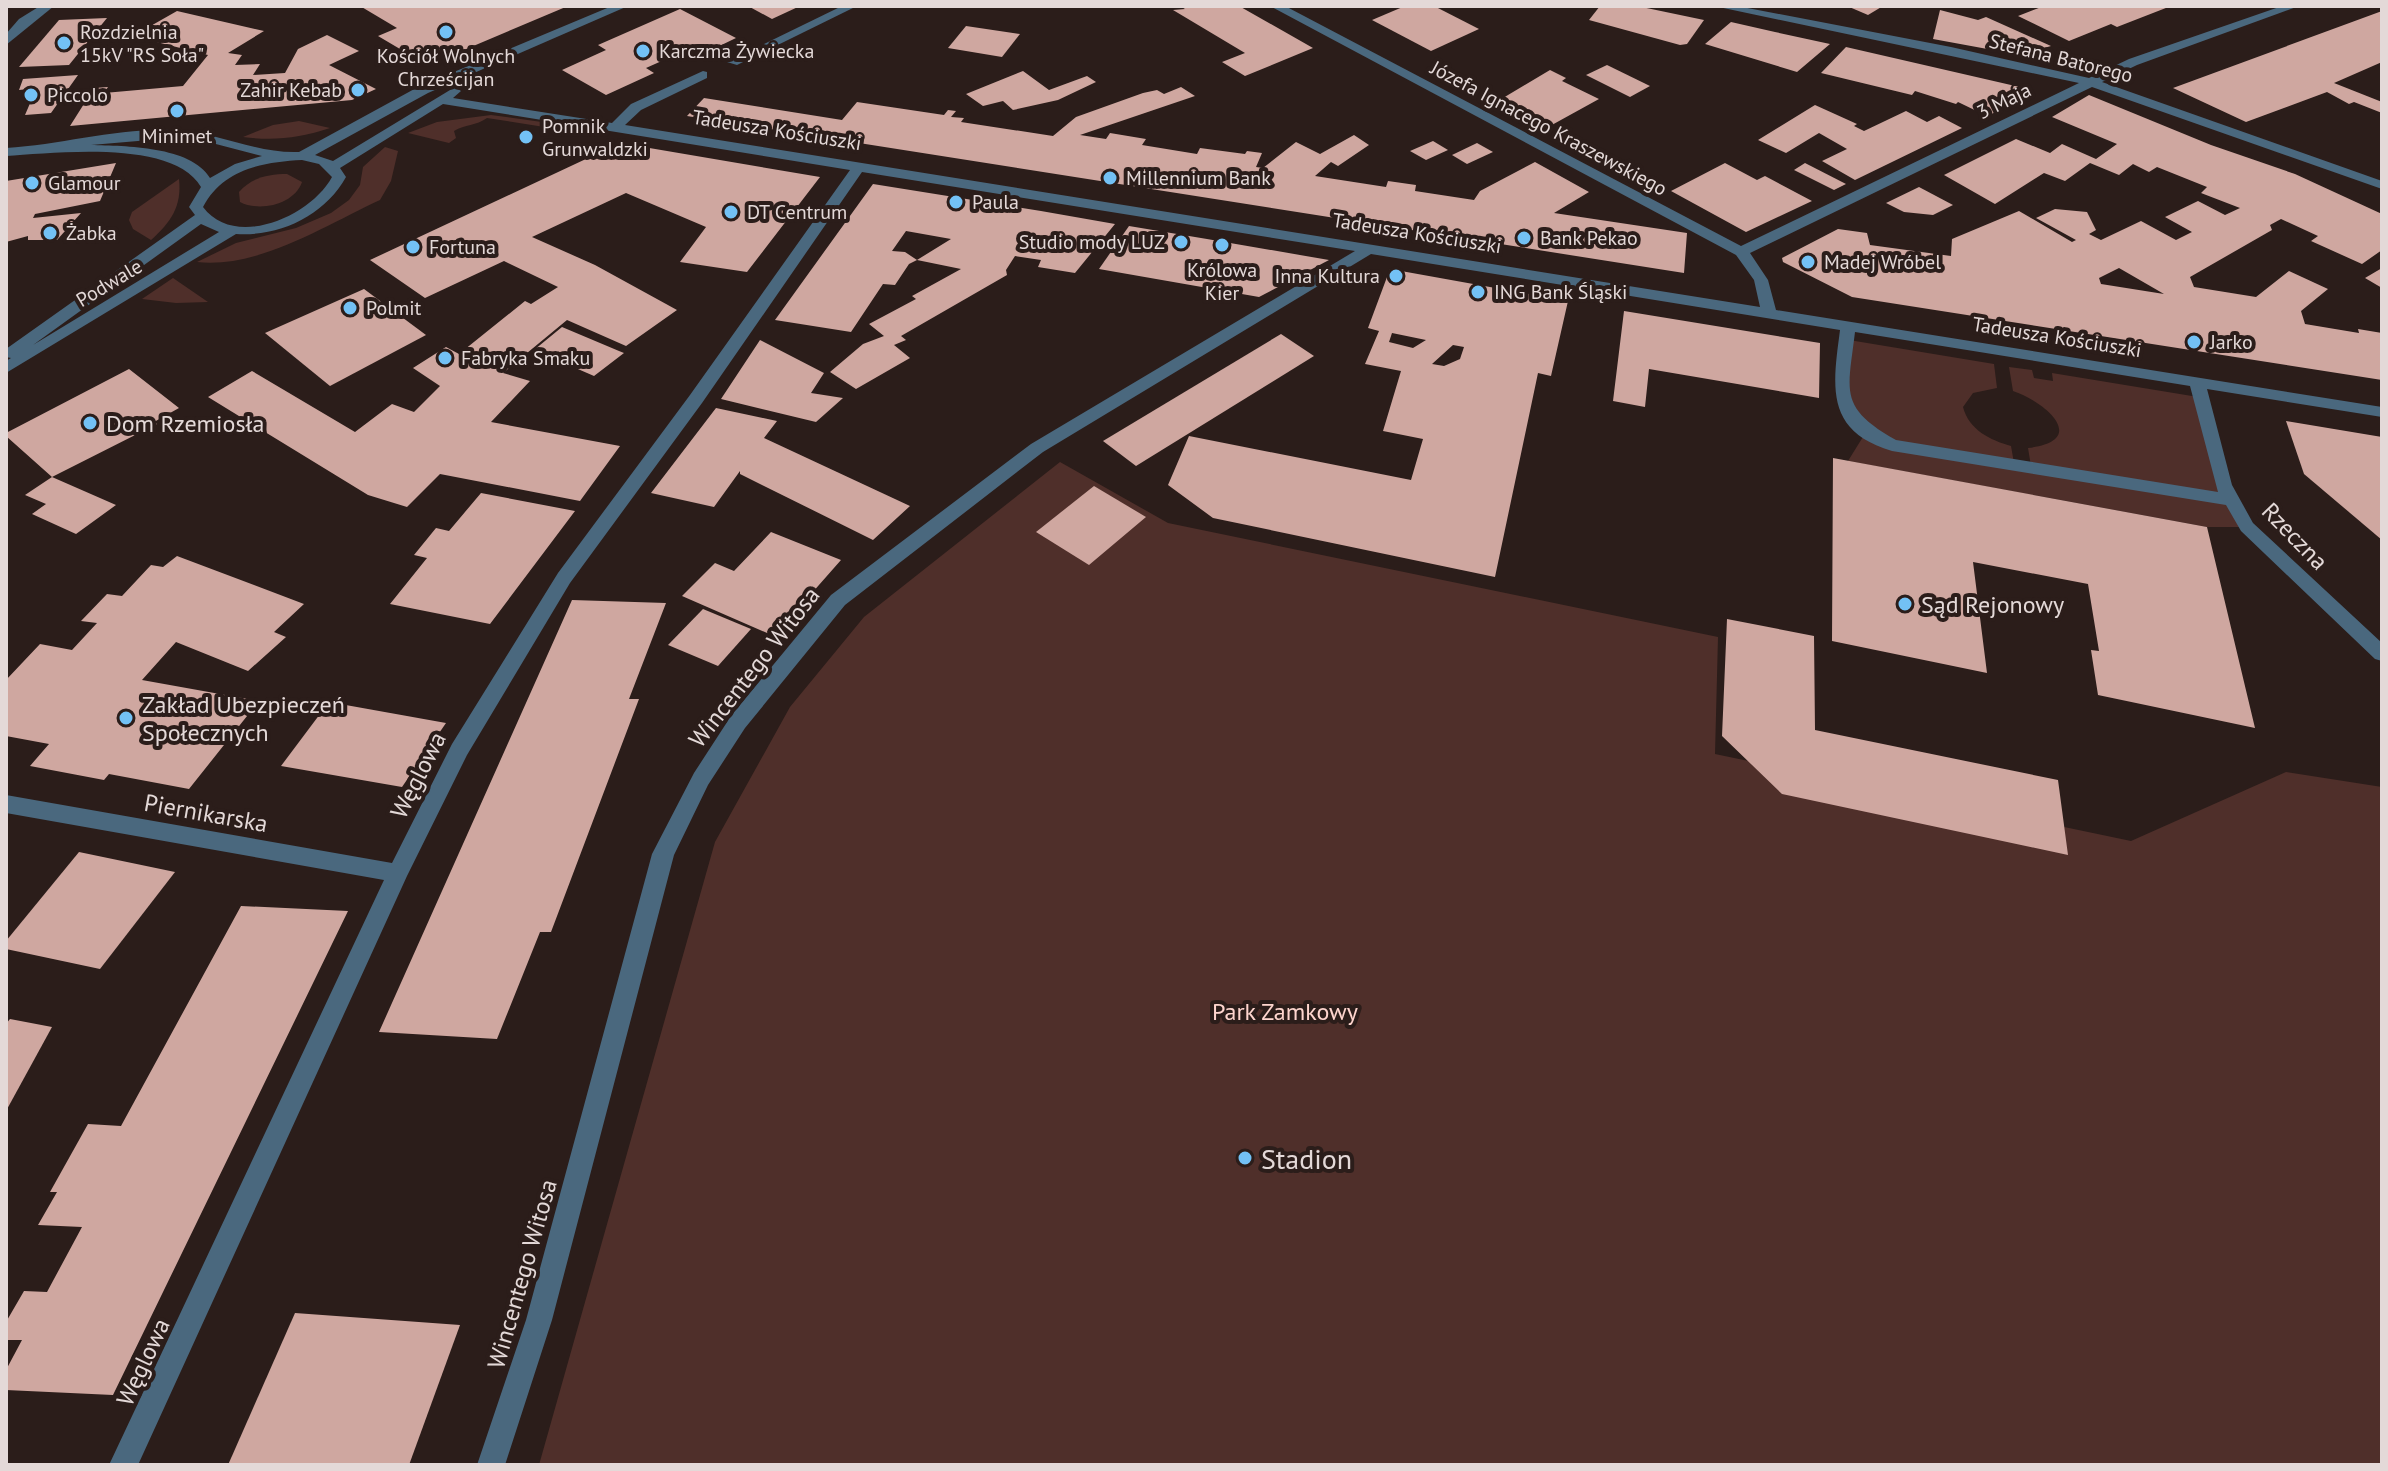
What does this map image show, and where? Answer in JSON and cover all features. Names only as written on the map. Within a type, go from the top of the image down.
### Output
[{"type":"street","points":[[6,41],[23,22],[48,6]]},
{"type":"street","points":[[302,156],[423,90],[622,6]]},
{"type":"street","points":[[733,62],[851,6]]},
{"type":"street","name":"Józefa Ignacego Kraszewskiego","points":[[1276,6],[1741,252],[1755,265],[1764,280],[1769,313]]},
{"type":"street","name":"Stefana Batorego","points":[[1720,6],[2088,82],[2158,103],[2282,152],[2382,185]]},
{"type":"street","name":"3 Maja","points":[[1741,252],[2088,82],[2133,62],[2293,6]]},
{"type":"street","points":[[333,167],[444,100],[490,64]]},
{"type":"street","points":[[617,126],[636,107],[703,75]]},
{"type":"street","name":"Tadeusza Kościuszki","points":[[444,100],[2382,412]]},
{"type":"street","points":[[6,152],[172,133],[207,138],[280,157]]},
{"type":"street","points":[[52,148],[146,153],[185,160],[199,168],[206,177],[208,187]]},
{"type":"street","points":[[302,156],[321,160],[333,167],[339,177],[336,189],[315,208],[282,223],[233,230],[213,226],[200,218],[196,207],[201,194],[234,169],[280,157],[302,156]]},
{"type":"street","name":"Węglowa","points":[[123,1465],[398,873],[459,750],[556,591],[705,387],[860,165]]},
{"type":"street","name":"Podwale","points":[[6,357],[200,218]]},
{"type":"street","name":"Podwale","points":[[6,368],[233,230]]},
{"type":"street","name":"Wincentego Witosa","points":[[491,1465],[539,1320],[663,854],[701,779],[738,722],[838,600],[1037,448],[1371,248]]},
{"type":"street","points":[[1848,326],[1841,403],[1849,417],[1866,432],[1892,445],[2232,500]]},
{"type":"street","name":"Rzeczna","points":[[2197,382],[2223,485],[2247,527],[2382,654]]},
{"type":"street","name":"Piernikarska","points":[[6,804],[398,873]]},
{"type":"green space","points":[[491,115],[549,123],[557,129],[487,118],[454,131],[456,138],[449,143],[408,133],[437,122]]},
{"type":"green space","points":[[299,121],[330,128],[287,138],[243,137],[273,125]]},
{"type":"green space","points":[[385,147],[398,151],[391,181],[380,200],[267,252],[244,259],[197,262],[236,243],[296,228],[331,213],[349,200],[360,185],[363,167]]},
{"type":"green space","points":[[287,174],[302,182],[298,190],[284,201],[266,206],[240,202],[239,192],[254,180]]},
{"type":"green space","points":[[179,179],[177,205],[164,227],[151,240],[133,229],[129,220],[132,212]]},
{"type":"green space","points":[[173,278],[208,302],[176,303],[142,299]]},
{"type":"green space","points":[[1849,340],[1994,364],[1997,388],[1973,393],[1963,407],[1970,422],[1981,433],[2011,446],[2014,463],[1892,443],[1843,403]]},
{"type":"green space","points":[[2009,367],[2032,370],[2034,378],[2053,381],[2052,373],[2198,397],[2227,497],[2031,466],[2028,448],[2047,444],[2056,438],[2059,430],[2049,412],[2013,391]]},
{"type":"green space","points":[[1866,432],[1892,445],[2232,500],[2247,527],[2207,527],[1848,461]]},
{"type":"green space","name":"Park Zamkowy","points":[[1060,462],[1168,523],[1718,637],[1715,754],[2131,841],[2286,772],[2382,787],[2382,1465],[539,1465],[715,842],[790,707],[864,617]]},
{"type":"building","name":"Kościół Wolnych Chrześcijan","points":[[360,6],[568,6],[445,58],[440,55],[422,62],[378,36],[397,28]]},
{"type":"building","points":[[748,6],[800,6],[772,19]]},
{"type":"building","points":[[1180,6],[1239,6],[1313,48],[1245,76],[1222,62],[1245,53],[1173,10],[1185,9]]},
{"type":"building","points":[[1405,6],[1434,6],[1479,29],[1431,51],[1372,20]]},
{"type":"building","points":[[1600,6],[1637,6],[1704,20],[1687,44],[1680,45],[1589,20]]},
{"type":"building","points":[[1847,6],[1883,6],[1868,15]]},
{"type":"building","points":[[2044,6],[2171,6],[2117,27],[2111,24],[2069,41],[2018,16]]},
{"type":"building","name":"Karczma Żywiecka","points":[[680,9],[736,38],[705,53],[693,47],[646,68],[654,73],[606,95],[562,70],[606,50],[598,45]]},
{"type":"building","points":[[1940,10],[1978,20],[1986,17],[2051,46],[2020,55],[1933,39]]},
{"type":"building","points":[[177,11],[264,31],[228,53],[242,55],[235,65],[260,64],[253,75],[285,73],[298,49],[327,35],[359,51],[329,65],[376,89],[352,100],[70,126],[94,88],[108,87],[104,93],[183,86],[208,55],[133,36]]},
{"type":"building","points":[[2382,11],[2382,62],[2334,83],[2382,102],[2382,113],[2354,102],[2349,104],[2327,92],[2246,122],[2173,88]]},
{"type":"building","name":"Rozdzielnia 15kV \"RS Soła\"","points":[[107,18],[69,65],[19,67],[59,20]]},
{"type":"building","points":[[1731,22],[1830,44],[1797,72],[1705,44]]},
{"type":"building","points":[[966,26],[1020,34],[1002,57],[948,48]]},
{"type":"building","points":[[1846,47],[2024,88],[2022,100],[1987,116],[1958,102],[1956,104],[1915,91],[1912,95],[1821,73]]},
{"type":"building","points":[[1607,65],[1650,86],[1630,97],[1586,75]]},
{"type":"building","points":[[1550,70],[1566,78],[1562,81],[1599,99],[1550,126],[1498,101]]},
{"type":"building","points":[[1023,71],[1049,90],[1087,76],[1096,82],[1058,100],[1013,110],[1003,101],[983,106],[966,94]]},
{"type":"building","points":[[78,75],[51,113],[25,115],[31,101],[25,101],[23,97],[28,89],[19,90],[23,79]]},
{"type":"building","points":[[1181,87],[1195,96],[1080,135],[1106,139],[1110,133],[1146,139],[1142,145],[1197,154],[1200,148],[1262,153],[1256,167],[1263,168],[1296,142],[1320,154],[1354,135],[1369,145],[1338,166],[1331,162],[1315,176],[1386,187],[1388,181],[1416,185],[1415,191],[1474,200],[1480,191],[1535,162],[1589,192],[1554,213],[1687,233],[1684,273],[687,116],[704,98],[842,120],[857,102],[944,115],[948,110],[956,111],[951,117],[964,118],[961,122],[1053,136],[1076,117],[1143,93],[1157,90],[1164,94]]},
{"type":"building","points":[[2089,95],[2211,145],[2295,174],[2382,214],[2382,250],[2362,264],[2311,241],[2318,236],[2281,219],[2270,225],[2272,230],[2190,277],[2194,287],[2256,297],[2289,271],[2328,289],[2301,311],[2305,324],[2359,333],[2358,329],[2382,333],[2382,380],[1852,297],[1783,262],[1782,258],[1838,229],[1867,233],[1870,245],[1951,256],[1952,239],[2019,211],[2072,242],[2076,240],[2036,218],[2055,209],[2087,212],[2096,230],[2089,234],[2101,240],[2141,221],[2176,240],[2192,232],[2165,217],[2198,201],[2225,215],[2240,208],[2201,193],[2207,187],[2157,167],[2149,172],[2133,164],[2119,175],[2090,163],[2065,181],[2044,173],[1995,204],[1944,175],[2016,139],[2050,153],[2062,144],[2096,159],[2117,144],[2052,117]],"holes":[[[2119,268],[2164,294],[2101,284],[2099,278]]]},
{"type":"building","points":[[1815,105],[1857,124],[1854,126],[1864,131],[1906,111],[1927,122],[1939,116],[1962,128],[1855,180],[1822,161],[1847,149],[1819,133],[1786,153],[1758,140]]},
{"type":"building","points":[[1433,141],[1448,150],[1426,160],[1410,151]]},
{"type":"building","points":[[620,143],[820,177],[747,272],[680,262],[706,227],[626,193],[532,237],[595,265],[677,310],[626,346],[567,320],[503,373],[530,381],[491,422],[620,446],[580,501],[440,474],[407,507],[368,495],[208,397],[252,371],[355,432],[392,404],[414,412],[440,386],[413,368],[446,347],[459,354],[525,301],[531,304],[558,287],[504,261],[425,298],[370,260]]},
{"type":"building","points":[[1477,143],[1493,152],[1467,164],[1452,155]]},
{"type":"building","points":[[116,163],[100,201],[35,214],[33,218],[81,213],[57,240],[28,240],[28,236],[6,242],[6,181]]},
{"type":"building","points":[[1725,163],[1757,180],[1765,176],[1812,201],[1746,232],[1671,191]]},
{"type":"building","points":[[1805,163],[1846,184],[1834,190],[1794,170]]},
{"type":"building","points":[[873,184],[1115,224],[1075,273],[1038,267],[1041,260],[1015,256],[1006,270],[1007,275],[901,336],[906,340],[894,345],[910,358],[856,389],[830,372],[863,344],[884,336],[869,324],[916,299],[912,296],[961,269],[917,260],[909,264],[895,285],[883,284],[851,332],[775,320]],"holes":[[[906,231],[951,239],[917,260],[905,252],[892,251]]]},
{"type":"building","points":[[1919,187],[1953,205],[1933,215],[1904,212],[1886,203]]},
{"type":"building","points":[[1129,226],[1329,260],[1259,297],[1099,269]]},
{"type":"building","points":[[2382,268],[2382,288],[2365,278]]},
{"type":"building","points":[[1390,269],[1568,301],[1551,376],[1538,373],[1495,577],[1213,518],[1168,485],[1189,436],[1411,480],[1423,439],[1383,431],[1401,371],[1365,364],[1379,331],[1368,328]],"holes":[[[1392,333],[1426,340],[1413,348],[1389,342]],[[1453,345],[1464,347],[1460,359],[1444,366],[1432,364]]]},
{"type":"building","points":[[364,289],[426,335],[330,386],[265,333]]},
{"type":"building","points":[[1624,311],[1820,343],[1819,398],[1649,369],[1645,407],[1613,401]]},
{"type":"building","points":[[562,327],[624,353],[594,376],[534,350]]},
{"type":"building","points":[[1281,334],[1314,356],[1136,466],[1103,441]]},
{"type":"building","points":[[760,340],[824,373],[811,393],[843,398],[816,422],[721,399]]},
{"type":"building","name":"Dom Rzemiosła","points":[[129,369],[179,408],[154,422],[157,424],[52,477],[6,433]]},
{"type":"building","points":[[716,408],[777,421],[764,438],[910,506],[873,540],[740,474],[740,471],[714,507],[651,493]]},
{"type":"building","points":[[2286,421],[2382,437],[2382,540],[2304,474]]},
{"type":"building","name":"Sąd Rejonowy","points":[[1833,458],[2207,527],[2255,728],[2098,695],[2091,650],[2099,651],[2088,584],[1973,562],[1987,673],[1832,641]]},
{"type":"building","points":[[52,477],[116,505],[76,534],[32,514],[46,504],[25,495]]},
{"type":"building","points":[[1094,486],[1146,517],[1089,565],[1036,532]]},
{"type":"building","points":[[481,493],[575,511],[490,624],[390,604],[427,558],[414,555],[436,528],[449,531]]},
{"type":"building","points":[[771,532],[841,560],[774,636],[682,596],[715,563],[734,571]]},
{"type":"building","name":"Zakład Ubezpieczeń Społecznych","points":[[177,556],[304,604],[274,632],[286,637],[248,671],[176,642],[142,680],[259,701],[189,789],[109,774],[104,780],[30,766],[49,744],[6,736],[6,680],[40,644],[72,650],[97,623],[81,621],[107,594],[122,596],[151,565],[163,567]]},
{"type":"building","points":[[572,600],[666,603],[629,699],[639,699],[551,932],[540,932],[497,1039],[379,1032]]},
{"type":"building","points":[[703,609],[751,629],[718,666],[668,645]]},
{"type":"building","points":[[1727,619],[1814,636],[1815,730],[2058,780],[2068,855],[1782,794],[1722,736]]},
{"type":"building","points":[[329,702],[446,723],[402,787],[281,766]]},
{"type":"building","points":[[79,852],[175,872],[100,969],[6,949],[6,941]]},
{"type":"building","points":[[241,906],[348,911],[113,1395],[6,1390],[6,1370],[22,1340],[6,1340],[6,1322],[24,1291],[47,1292],[82,1227],[38,1225],[57,1192],[50,1192],[88,1124],[121,1126]]},
{"type":"building","points":[[10,1019],[52,1027],[6,1111],[6,1024]]},
{"type":"building","points":[[295,1313],[460,1325],[409,1465],[228,1465]]},
{"type":"place","name":"Kościół Wolnych Chrześcijan","points":[[446,32]]},
{"type":"place","name":"Rozdzielnia 15kV \"RS Soła\"","points":[[64,43]]},
{"type":"place","name":"Karczma Żywiecka","points":[[643,51]]},
{"type":"place","name":"Zahir Kebab","points":[[358,90]]},
{"type":"place","name":"Piccolo","points":[[31,95]]},
{"type":"place","name":"Minimet","points":[[177,111]]},
{"type":"place","name":"Pomnik Grunwaldzki","points":[[526,137]]},
{"type":"place","name":"Millennium Bank","points":[[1110,178]]},
{"type":"place","name":"Glamour","points":[[32,183]]},
{"type":"place","name":"Paula","points":[[956,202]]},
{"type":"place","name":"DT Centrum","points":[[731,212]]},
{"type":"place","name":"Żabka","points":[[50,233]]},
{"type":"place","name":"Bank Pekao","points":[[1524,238]]},
{"type":"place","name":"Studio mody LUZ","points":[[1181,242]]},
{"type":"place","name":"Królowa Kier","points":[[1222,245]]},
{"type":"place","name":"Fortuna","points":[[413,247]]},
{"type":"place","name":"Madej Wróbel","points":[[1808,262]]},
{"type":"place","name":"Inna Kultura","points":[[1396,276]]},
{"type":"place","name":"ING Bank Śląski","points":[[1478,292]]},
{"type":"place","name":"Polmit","points":[[350,308]]},
{"type":"place","name":"Jarko","points":[[2194,342]]},
{"type":"place","name":"Fabryka Smaku","points":[[445,358]]},
{"type":"place","name":"Dom Rzemiosła","points":[[90,423]]},
{"type":"place","name":"Sąd Rejonowy","points":[[1905,604]]},
{"type":"place","name":"Zakład Ubezpieczeń Społecznych","points":[[126,718]]},
{"type":"place","name":"Stadion","points":[[1245,1158]]}]
